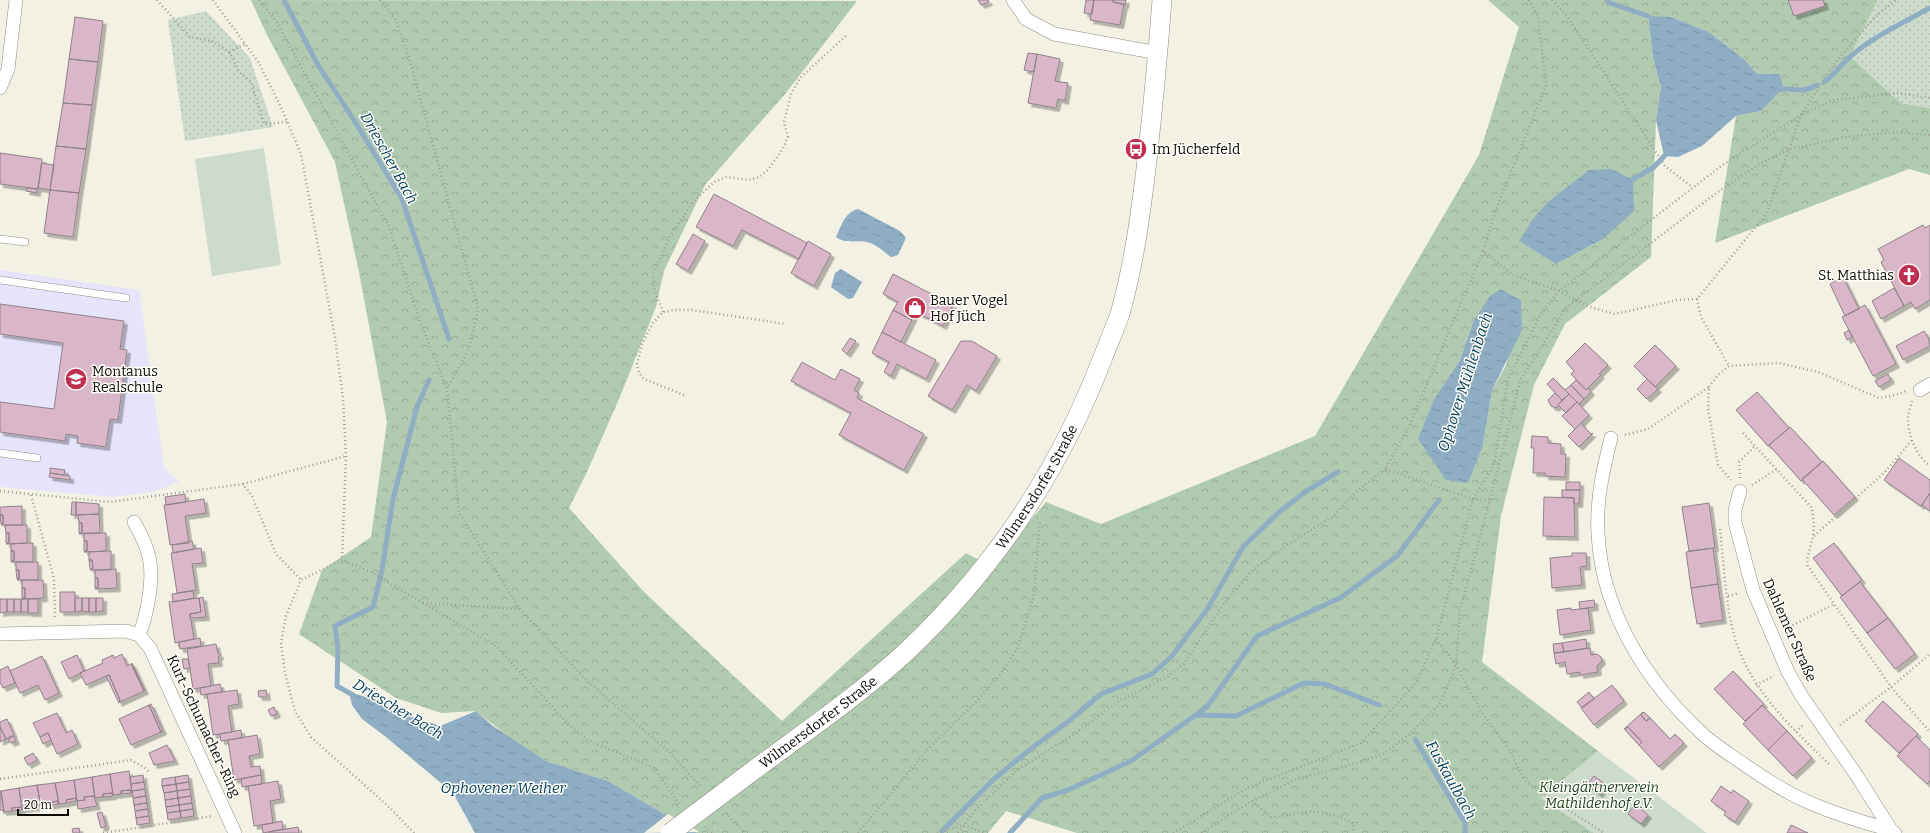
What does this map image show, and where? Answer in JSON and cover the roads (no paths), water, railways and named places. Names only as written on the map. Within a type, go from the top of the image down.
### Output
[{"type":"street","points":[[0,88],[8,69],[16,0]]},
{"type":"street","points":[[1013,0],[1026,19],[1054,34],[1158,53]]},
{"type":"street","name":"Wilmersdorfer Straße","points":[[670,833],[830,714],[905,653],[952,607],[989,563],[1030,503],[1059,453],[1088,396],[1120,314],[1139,227],[1158,53],[1162,0]]},
{"type":"street","points":[[1611,438],[1599,489],[1598,534],[1605,579],[1614,609],[1637,656],[1679,711],[1702,732],[1768,782],[1807,802],[1855,820],[1893,831]]},
{"type":"street","name":"Dahlemer Straße","points":[[1740,491],[1735,510],[1735,522],[1753,590],[1774,641],[1788,672],[1801,695],[1858,776],[1893,831]]},
{"type":"street","points":[[0,634],[116,631],[139,635],[146,610],[150,562],[147,548],[134,522]]},
{"type":"street","name":"Kurt-Schumacher-Ring","points":[[139,635],[150,648],[235,833]]},
{"type":"lane","points":[[0,239],[25,242]]},
{"type":"lane","points":[[0,280],[126,298]]},
{"type":"lane","points":[[0,453],[37,458]]},
{"type":"water","points":[[1648,16],[1671,17],[1709,32],[1745,60],[1757,74],[1780,74],[1783,88],[1761,111],[1736,116],[1702,146],[1678,157],[1664,156],[1656,120],[1661,87],[1653,58]]},
{"type":"water","points":[[1612,169],[1633,180],[1634,211],[1603,239],[1556,264],[1519,241],[1533,219],[1549,201],[1589,170]]},
{"type":"water","points":[[858,209],[900,231],[906,238],[898,255],[891,257],[877,246],[870,243],[863,241],[843,240],[836,237],[846,216]]},
{"type":"water","points":[[841,269],[862,282],[853,298],[848,299],[831,287],[835,273]]},
{"type":"water","points":[[1501,289],[1521,300],[1522,330],[1492,390],[1483,445],[1468,483],[1446,480],[1418,439],[1434,399],[1460,360],[1473,322],[1490,296]]},
{"type":"water","name":"Ophovener Weiher","points":[[349,692],[376,700],[390,709],[440,726],[476,711],[493,726],[546,761],[608,781],[697,833],[475,833],[453,793],[362,719],[352,705]]},
{"type":"waterway","name":"Driescher Bach","points":[[284,0],[318,65],[354,120],[402,199],[449,339]]},
{"type":"waterway","points":[[1607,0],[1610,3],[1648,16]]},
{"type":"waterway","name":"Ophover Mühlenbach","points":[[1824,82],[1859,49],[1889,30],[1930,8]]},
{"type":"waterway","name":"Ophover Mühlenbach","points":[[1778,90],[1801,90],[1817,85]]},
{"type":"waterway","points":[[1627,183],[1654,167],[1668,152]]},
{"type":"waterway","name":"Driescher Bach","points":[[353,695],[337,686],[338,649],[335,626],[373,607],[382,570],[393,499],[417,407],[429,380]]},
{"type":"waterway","points":[[942,831],[994,779],[1033,747],[1069,721],[1101,694],[1152,674],[1172,656],[1208,608],[1243,547],[1279,512],[1308,490],[1338,472]]},
{"type":"waterway","name":"Ophover Mühlenbach","points":[[1010,833],[1042,798],[1068,790],[1131,761],[1207,707],[1257,636],[1340,598],[1397,556],[1439,500]]},
{"type":"waterway","name":"Fuskaulbach","points":[[1196,715],[1236,716],[1304,683],[1325,684],[1379,705]]},
{"type":"waterway","name":"Fuskaulbach","points":[[1415,739],[1465,823],[1465,833]]},
{"type":"place","name":"Im Jücherfeld","points":[[1136,149]]},
{"type":"place","name":"St. Matthias","points":[[1909,275]]},
{"type":"place","name":"Bauer Vogel Hof Jüch","points":[[915,308]]},
{"type":"place","name":"Montanus Realschule","points":[[76,379]]},
{"type":"park label","name":"Kleingärtnerverein Mathildenhof e.V.","points":[[1599,796]]}]
